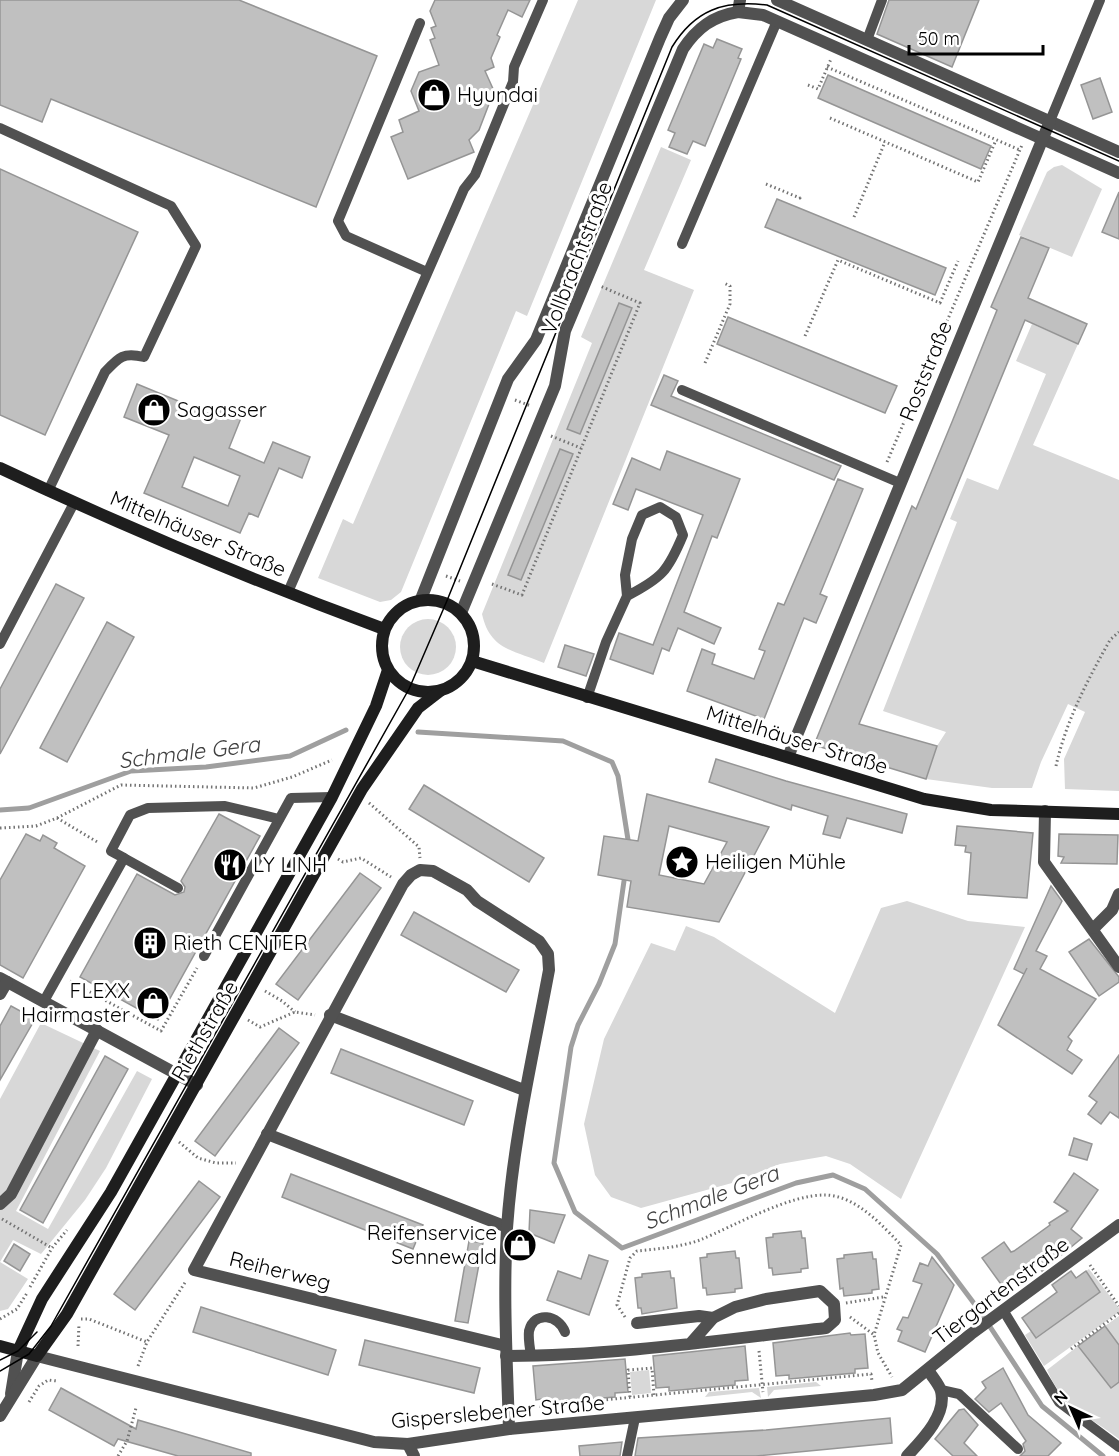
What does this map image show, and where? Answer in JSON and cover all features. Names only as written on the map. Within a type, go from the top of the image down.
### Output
[{"type":"street","name":"Vollbrachtstraße","points":[[421,599],[508,379],[536,340],[660,38],[669,18],[683,0]]},
{"type":"street","points":[[777,0],[1119,152]]},
{"type":"street","name":"Vollbrachtstraße","points":[[461,613],[555,386],[565,331],[683,49],[702,26],[739,6],[1119,173]]},
{"type":"street","name":"Roststraße","points":[[788,757],[1050,121]]},
{"type":"street","name":"Mittelhäuser Straße","points":[[0,468],[74,503],[288,592],[384,628]]},
{"type":"street","points":[[421,599],[439,601],[461,613],[473,636],[472,661],[465,674],[453,685],[440,691],[425,692],[409,689],[388,670],[382,657],[381,643],[384,628],[399,609],[421,599]]},
{"type":"street","name":"Mittelhäuser Straße","points":[[472,661],[587,698],[935,802],[991,810],[1119,814]]},
{"type":"street","name":"Riethstraße","points":[[10,1396],[18,1351],[60,1268],[111,1192],[332,797],[376,706],[388,670]]},
{"type":"street","name":"Riethstraße","points":[[0,1416],[10,1396],[67,1314],[356,801],[418,708],[440,691]]},
{"type":"street","points":[[1045,811],[1044,862],[1094,928],[1119,967]]},
{"type":"street","points":[[420,870],[433,871],[467,890],[477,901],[539,941],[548,954],[549,970],[524,1090],[507,1227],[506,1351],[509,1429]]},
{"type":"street","name":"Reiherweg","points":[[420,870],[411,875],[403,884],[194,1270],[506,1351]]},
{"type":"street","points":[[1094,928],[1112,910],[1119,894]]},
{"type":"street","points":[[0,994],[3,980],[197,1085]]},
{"type":"street","points":[[329,1017],[524,1090]]},
{"type":"street","points":[[0,1204],[11,1194],[97,1030]]},
{"type":"street","points":[[267,1134],[507,1227]]},
{"type":"street","name":"Tiergartenstraße","points":[[941,1390],[928,1371],[971,1334],[1119,1225]]},
{"type":"street","points":[[506,1351],[531,1356],[639,1348],[691,1343],[826,1328],[835,1320],[834,1304],[820,1292],[766,1299],[735,1307],[713,1318],[691,1343]]},
{"type":"street","points":[[637,1323],[699,1316],[713,1318]]},
{"type":"street","points":[[0,1346],[38,1356]]},
{"type":"street","name":"Gisperslebener Straße","points":[[38,1356],[374,1442],[408,1444],[509,1429],[874,1395],[902,1390],[928,1371]]},
{"type":"street","points":[[907,1456],[925,1436],[942,1407],[941,1390]]},
{"type":"street","points":[[408,1444],[414,1456]]},
{"type":"lane","points":[[288,592],[464,189],[474,175],[513,82],[514,67],[543,0]]},
{"type":"lane","points":[[867,40],[882,0]]},
{"type":"lane","name":"Roststraße","points":[[1050,121],[1100,0]]},
{"type":"lane","points":[[682,244],[777,21]]},
{"type":"lane","points":[[420,23],[338,221],[346,236],[427,272]]},
{"type":"lane","points":[[0,128],[171,206],[196,246],[144,357],[129,353],[118,358],[105,372],[48,491]]},
{"type":"lane","points":[[682,390],[900,483]]},
{"type":"lane","points":[[0,644],[74,503]]},
{"type":"lane","points":[[587,698],[606,642],[627,596],[626,575],[632,539],[642,515],[660,507],[676,517],[683,535],[669,567],[651,584],[627,596]]},
{"type":"lane","points":[[204,956],[223,912],[291,798],[332,797]]},
{"type":"lane","points":[[178,888],[111,851],[130,815],[148,807],[225,806],[279,819]]},
{"type":"lane","points":[[44,1001],[123,858]]},
{"type":"lane","points":[[1001,1312],[1059,1402],[1119,1447]]},
{"type":"lane","points":[[531,1356],[529,1330],[536,1320],[554,1318],[565,1332]]},
{"type":"lane","points":[[941,1390],[959,1394],[1018,1449]]},
{"type":"lane","points":[[627,1456],[635,1418]]},
{"type":"path","points":[[827,67],[1020,150]]},
{"type":"path","points":[[808,85],[818,89],[824,76]]},
{"type":"path","points":[[830,118],[978,182],[996,140]]},
{"type":"path","points":[[881,475],[1028,132]]},
{"type":"path","points":[[854,217],[885,142]]},
{"type":"path","points":[[766,184],[800,198],[801,195]]},
{"type":"path","points":[[805,336],[838,260],[940,303],[958,261]]},
{"type":"path","points":[[705,363],[730,304],[730,286],[724,283]]},
{"type":"path","points":[[492,584],[522,596],[640,303],[598,285]]},
{"type":"path","points":[[502,395],[545,411]]},
{"type":"path","points":[[551,436],[581,448]]},
{"type":"path","points":[[432,571],[473,586]]},
{"type":"path","points":[[1056,766],[1062,739],[1072,713],[1110,640],[1119,632]]},
{"type":"path","points":[[356,801],[367,801],[419,847],[420,870]]},
{"type":"path","points":[[57,818],[111,851]]},
{"type":"path","points":[[335,857],[343,862],[361,858],[403,884]]},
{"type":"path","points":[[57,975],[161,1031],[204,956]]},
{"type":"path","points":[[267,993],[282,1000],[295,1012]]},
{"type":"path","points":[[237,1015],[260,1027],[295,1012],[329,1017]]},
{"type":"path","points":[[177,1141],[198,1158],[216,1163],[236,1163],[255,1157]]},
{"type":"path","points":[[637,1323],[624,1316],[617,1305],[630,1258],[636,1251],[697,1241],[794,1202],[826,1195],[849,1202],[864,1211],[901,1245],[883,1298],[874,1335],[878,1353],[888,1373],[902,1390]]},
{"type":"path","points":[[0,1218],[52,1248]]},
{"type":"path","points":[[1082,1254],[1119,1306]]},
{"type":"path","points":[[133,1382],[147,1342],[194,1270]]},
{"type":"path","points":[[834,1304],[883,1298]]},
{"type":"path","points":[[1071,1348],[1119,1313]]},
{"type":"path","points":[[79,1319],[89,1319],[147,1342]]},
{"type":"path","points":[[864,1327],[874,1335]]},
{"type":"path","points":[[639,1348],[641,1369]]},
{"type":"path","points":[[760,1359],[765,1406]]},
{"type":"path","points":[[630,1397],[628,1370],[652,1368],[654,1395]]},
{"type":"path","points":[[525,1428],[531,1407],[762,1384],[871,1374],[874,1395]]},
{"type":"path","points":[[28,1402],[39,1386],[48,1380],[57,1381]]},
{"type":"path","points":[[118,1456],[127,1441],[136,1408]]},
{"type":"shaded area","points":[[578,0],[656,0],[527,316],[516,311],[401,592],[391,600],[380,602],[318,578],[343,519],[353,524]]},
{"type":"shaded area","points":[[661,147],[691,160],[644,270],[694,290],[544,663],[497,642],[486,626],[482,614],[592,343],[581,337]]},
{"type":"shaded area","points":[[1062,165],[1102,189],[1072,257],[1019,235],[1047,172]]},
{"type":"shaded area","points":[[1032,324],[1078,344],[1033,445],[1119,480],[1119,791],[1065,789],[1064,759],[1085,712],[1068,704],[1041,762],[1032,788],[992,788],[926,779],[937,746],[946,732],[883,711],[957,522],[950,519],[967,478],[998,490],[1046,374],[1016,361]]},
{"type":"shaded area","points":[[423,619],[433,619],[448,627],[454,636],[456,647],[454,658],[448,667],[433,675],[423,675],[412,670],[405,663],[400,652],[400,642],[405,631],[412,624]]},
{"type":"shaded area","points":[[907,901],[968,921],[1025,927],[901,1199],[850,1164],[826,1156],[780,1164],[732,1183],[641,1208],[611,1197],[595,1175],[584,1124],[604,1039],[651,943],[675,951],[686,926],[714,937],[835,1013],[881,908]]},
{"type":"shaded area","points":[[41,1023],[100,1051],[16,1211],[48,1229],[137,1071],[152,1079],[106,1168],[85,1200],[41,1254],[13,1240],[0,1262],[0,1099]]},
{"type":"shaded area","points":[[0,1262],[28,1279],[8,1309],[0,1311]]},
{"type":"shaded area","points":[[1089,1269],[1119,1308],[1119,1312],[1044,1366],[1025,1335],[1031,1331],[1037,1338],[1100,1292],[1086,1271]]},
{"type":"shaded area","points":[[1119,1316],[1119,1358],[1100,1373],[1111,1388],[1119,1382],[1119,1439],[1069,1403],[1047,1370],[1078,1346],[1091,1363],[1105,1326]]},
{"type":"shaded area","points":[[649,1370],[651,1393],[632,1395],[630,1372]]},
{"type":"shaded area","points":[[816,1382],[821,1386],[774,1390],[768,1397],[767,1387]]},
{"type":"shaded area","points":[[759,1388],[761,1398],[752,1392],[705,1397],[709,1392]]},
{"type":"building","points":[[0,0],[239,0],[377,56],[316,207],[51,99],[42,122],[0,105]]},
{"type":"building","points":[[435,0],[530,0],[522,17],[508,10],[497,35],[500,37],[491,58],[494,67],[485,71],[494,91],[479,130],[469,140],[474,152],[408,179],[391,137],[403,132],[399,120],[419,111],[411,91],[419,72],[439,65],[430,40],[435,38],[431,28],[436,26],[430,11]]},
{"type":"building","points":[[889,0],[979,0],[952,67],[877,34]]},
{"type":"building","points":[[717,39],[742,49],[738,58],[741,59],[705,146],[693,141],[687,154],[669,147],[675,133],[668,130],[704,44],[713,48]]},
{"type":"building","points":[[828,75],[991,146],[981,169],[818,98]]},
{"type":"building","points":[[1100,78],[1112,112],[1093,119],[1081,85]]},
{"type":"building","points":[[0,169],[138,232],[45,435],[0,415]]},
{"type":"building","points":[[1119,192],[1119,239],[1102,232]]},
{"type":"building","points":[[777,199],[946,268],[935,295],[765,227]]},
{"type":"building","points":[[1021,237],[1049,248],[1028,298],[1087,324],[1078,344],[1025,320],[859,724],[937,746],[926,779],[814,745],[912,506],[916,509],[952,422],[997,310],[991,307]]},
{"type":"building","points":[[619,303],[632,308],[580,434],[567,429]]},
{"type":"building","points":[[728,317],[897,386],[885,413],[717,344]]},
{"type":"building","points":[[664,375],[678,381],[671,396],[841,466],[834,480],[651,405]]},
{"type":"building","points":[[137,384],[212,415],[215,407],[241,418],[229,448],[264,463],[273,442],[310,457],[302,478],[279,468],[258,517],[249,513],[240,533],[144,493],[169,435],[124,417]],"holes":[[[194,457],[240,476],[228,506],[182,487]]]},
{"type":"building","points":[[560,449],[573,454],[521,580],[508,575]]},
{"type":"building","points":[[667,451],[740,479],[717,538],[712,536],[684,612],[721,628],[714,644],[678,628],[669,651],[662,648],[653,674],[610,659],[619,633],[653,645],[703,515],[636,489],[628,510],[613,504],[632,458],[660,470]]},
{"type":"building","points":[[838,479],[863,489],[820,594],[827,597],[816,623],[804,618],[764,719],[687,691],[702,649],[715,654],[712,664],[754,679],[765,651],[759,649],[778,603],[784,605]]},
{"type":"building","points":[[56,584],[84,598],[0,754],[0,689]]},
{"type":"building","points":[[107,622],[134,637],[67,762],[40,748]]},
{"type":"building","points":[[565,645],[594,654],[586,676],[558,667]]},
{"type":"building","points":[[716,759],[907,814],[902,833],[847,818],[840,838],[823,834],[828,816],[792,805],[791,810],[709,782]]},
{"type":"building","points":[[424,785],[544,858],[529,882],[409,809]]},
{"type":"building","points":[[647,794],[769,827],[719,922],[627,907],[631,881],[598,875],[604,836],[638,841]],"holes":[[[669,826],[727,842],[704,884],[659,875]]]},
{"type":"building","name":"Rieth CENTER","points":[[219,814],[260,836],[158,1020],[80,977],[137,874],[175,895],[184,892],[185,887],[181,881]]},
{"type":"building","points":[[957,826],[1033,833],[1027,898],[968,894],[971,853],[965,852],[966,846],[955,845]]},
{"type":"building","points":[[26,834],[40,841],[43,835],[57,843],[54,848],[85,866],[23,978],[0,965],[0,880]]},
{"type":"building","points":[[1059,834],[1118,835],[1117,864],[1061,863],[1064,857],[1058,856]]},
{"type":"building","points":[[360,873],[381,888],[298,1000],[276,984]]},
{"type":"building","points":[[1051,886],[1062,901],[1036,951],[1047,956],[1040,969],[1096,999],[1068,1037],[1072,1041],[1067,1050],[1082,1060],[1072,1074],[998,1025],[1024,974],[1014,969]]},
{"type":"building","points":[[414,912],[519,970],[506,992],[401,935]]},
{"type":"building","points":[[1089,939],[1119,977],[1119,982],[1099,996],[1069,952]]},
{"type":"building","points":[[11,1006],[35,1019],[0,1080],[0,1026]]},
{"type":"building","points":[[279,1028],[299,1043],[215,1156],[195,1141]]},
{"type":"building","points":[[341,1049],[473,1101],[464,1125],[331,1073]]},
{"type":"building","points":[[1119,1055],[1119,1118],[1110,1112],[1101,1124],[1088,1114],[1097,1102],[1089,1096]]},
{"type":"building","points":[[105,1056],[128,1069],[43,1223],[20,1210]]},
{"type":"building","points":[[1074,1138],[1092,1144],[1087,1160],[1069,1155]]},
{"type":"building","points":[[1074,1173],[1098,1190],[1071,1229],[1082,1238],[1042,1271],[1036,1261],[1015,1277],[1015,1281],[1003,1287],[982,1258],[1004,1242],[1011,1252],[1014,1251],[1068,1211],[1054,1202]]},
{"type":"building","points":[[291,1174],[423,1225],[413,1249],[282,1197]]},
{"type":"building","points":[[199,1181],[220,1197],[135,1310],[114,1294]]},
{"type":"building","points":[[530,1210],[565,1215],[554,1243],[529,1233]]},
{"type":"building","points":[[801,1231],[802,1238],[805,1238],[808,1268],[801,1269],[801,1272],[773,1275],[772,1268],[769,1268],[766,1238],[773,1237],[773,1234]]},
{"type":"building","points":[[469,1241],[483,1243],[468,1323],[455,1321]]},
{"type":"building","points":[[14,1244],[30,1254],[20,1271],[4,1261]]},
{"type":"building","points":[[735,1251],[736,1258],[739,1258],[742,1288],[735,1289],[735,1292],[707,1295],[706,1288],[703,1288],[700,1258],[707,1257],[707,1254]]},
{"type":"building","points":[[872,1252],[873,1259],[876,1259],[879,1289],[872,1290],[872,1293],[844,1296],[843,1288],[840,1289],[837,1259],[844,1258],[844,1255]]},
{"type":"building","points":[[589,1255],[608,1261],[589,1315],[547,1300],[558,1271],[581,1279]]},
{"type":"building","points":[[932,1257],[954,1285],[925,1352],[898,1341],[902,1331],[897,1329],[903,1317],[908,1318],[922,1284],[913,1281],[920,1263],[928,1266]]},
{"type":"building","points":[[670,1271],[671,1278],[674,1278],[677,1308],[642,1314],[641,1308],[638,1308],[635,1278],[642,1277],[642,1274]]},
{"type":"building","points":[[1071,1271],[1076,1278],[1086,1271],[1100,1292],[1036,1338],[1022,1318],[1057,1292],[1052,1285]]},
{"type":"building","points":[[201,1307],[336,1350],[328,1375],[193,1332]]},
{"type":"building","points":[[1105,1326],[1119,1345],[1119,1382],[1111,1388],[1078,1346]]},
{"type":"building","points":[[850,1333],[851,1335],[865,1334],[868,1368],[855,1369],[855,1373],[789,1379],[789,1375],[776,1376],[773,1343]]},
{"type":"building","points":[[365,1340],[480,1368],[474,1393],[359,1365]]},
{"type":"building","points":[[745,1346],[748,1380],[735,1381],[735,1385],[669,1391],[669,1387],[656,1388],[653,1356]]},
{"type":"building","points":[[625,1359],[628,1392],[615,1393],[615,1397],[549,1402],[548,1398],[536,1400],[533,1366]]},
{"type":"building","points":[[1003,1368],[1028,1415],[1061,1443],[1048,1456],[1020,1456],[1025,1451],[1023,1444],[1026,1441],[1001,1403],[989,1412],[975,1399],[986,1388],[982,1382]]},
{"type":"building","points":[[61,1388],[136,1429],[138,1420],[251,1453],[251,1456],[178,1456],[118,1439],[114,1446],[49,1410]]},
{"type":"building","points":[[964,1409],[978,1425],[964,1443],[977,1456],[953,1456],[935,1439],[959,1410]]},
{"type":"building","points":[[890,1418],[892,1443],[756,1456],[635,1456],[638,1438],[766,1430]]},
{"type":"building","points":[[622,1442],[620,1456],[580,1456],[579,1446]]},
{"type":"waterway","name":"Schmale Gera","points":[[0,810],[29,808],[131,771],[206,767],[290,756],[346,730]]},
{"type":"waterway","name":"Schmale Gera","points":[[418,732],[563,741],[612,762],[618,776],[629,846]]},
{"type":"waterway","name":"Schmale Gera","points":[[625,874],[615,944],[599,984],[578,1025],[571,1047],[554,1163],[575,1212],[622,1248],[796,1183],[833,1175],[865,1189],[937,1254],[979,1310],[1042,1406],[1103,1456]]},
{"type":"tram line","points":[[0,1371],[29,1354],[51,1326],[409,689],[672,47],[690,24],[712,10],[724,6],[767,5],[1119,161]]},
{"type":"tram line","points":[[0,1360],[18,1351],[37,1332]]},
{"type":"place","name":"Hyundai","points":[[434,95]]},
{"type":"place","name":"Sagasser","points":[[154,410]]},
{"type":"place","name":"Heiligen Mühle","points":[[682,862]]},
{"type":"place","name":"LY LINH","points":[[230,865]]},
{"type":"place","name":"Rieth CENTER","points":[[150,943]]},
{"type":"place","name":"FLEXX Hairmaster","points":[[153,1003]]},
{"type":"place","name":"Reifenservice Sennewald","points":[[520,1245]]}]
